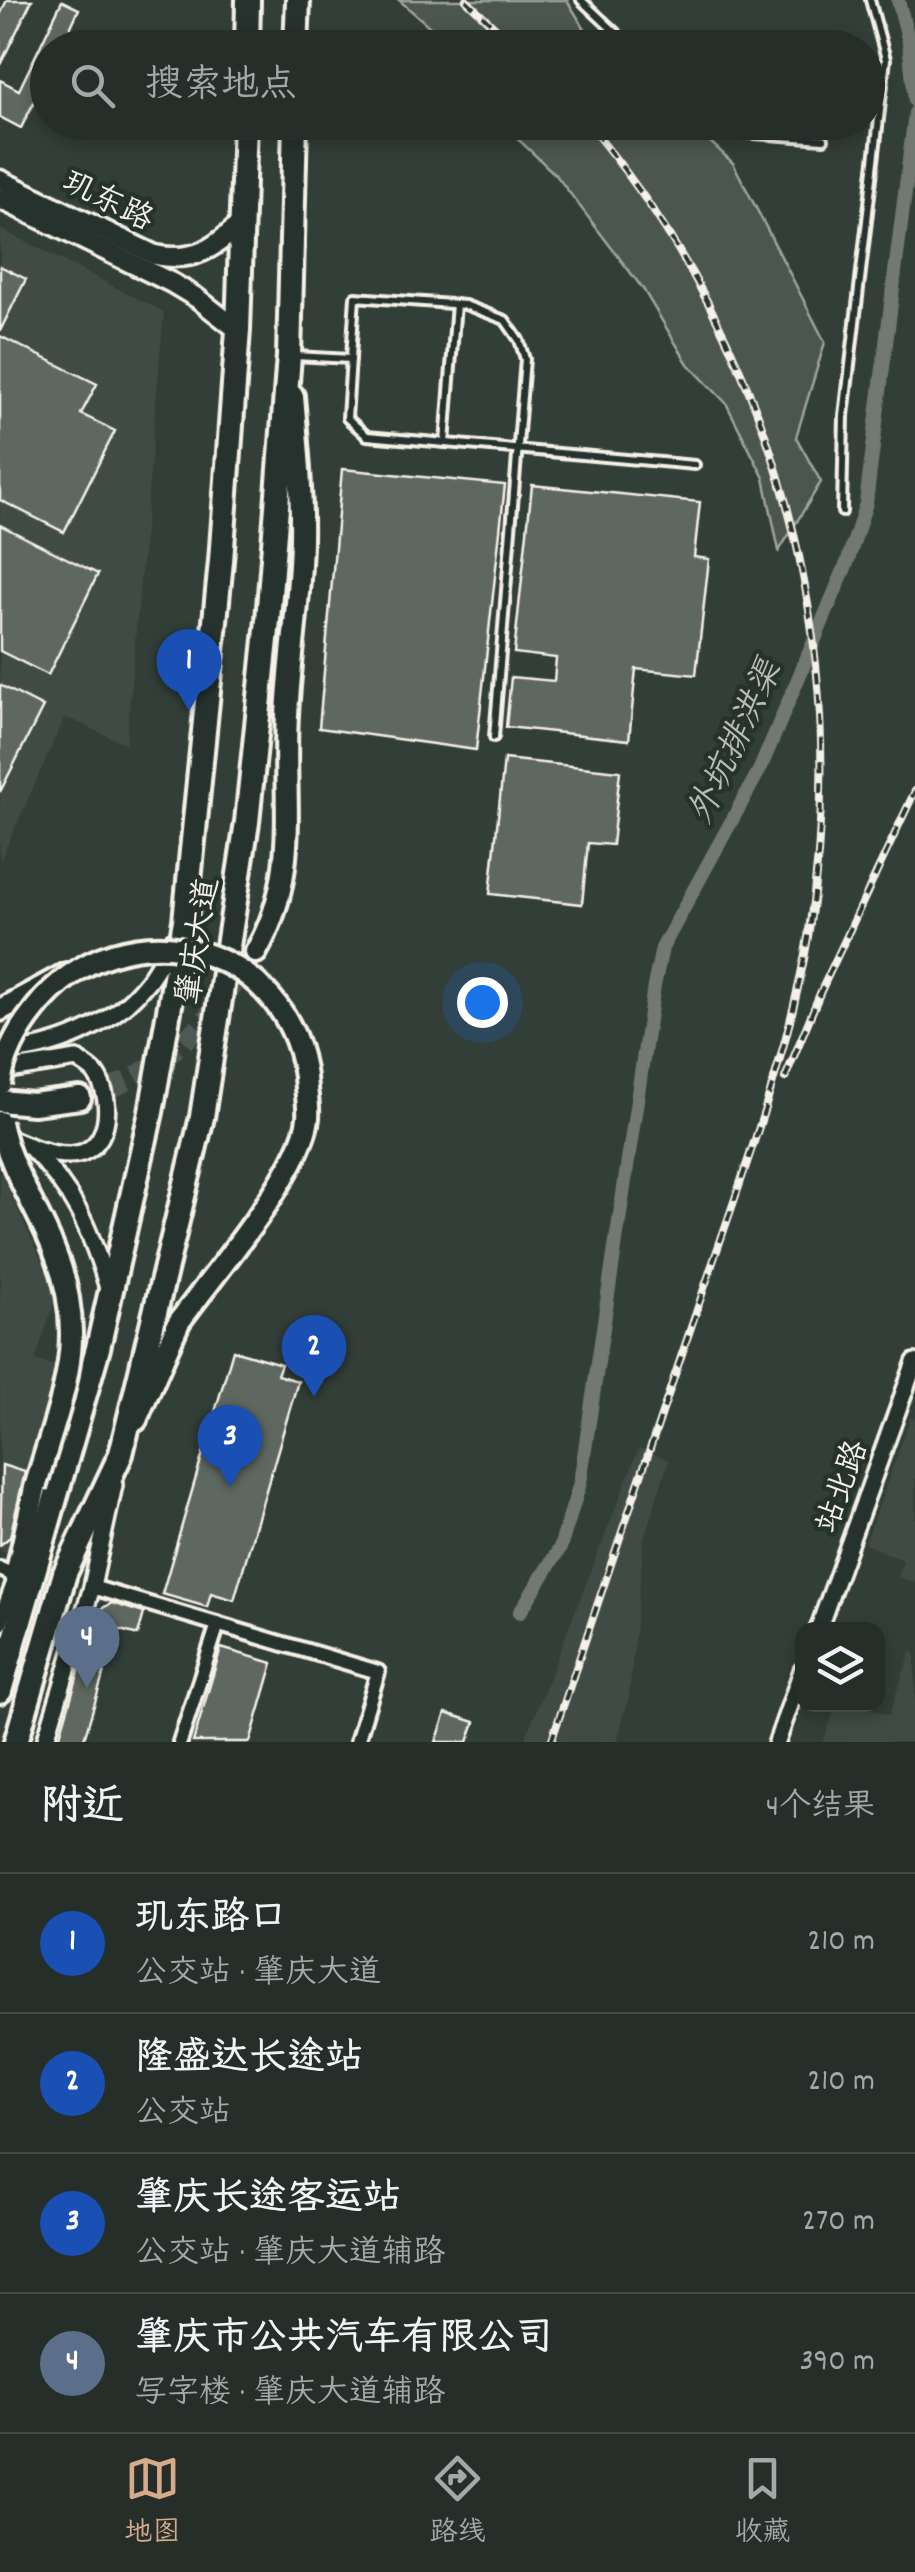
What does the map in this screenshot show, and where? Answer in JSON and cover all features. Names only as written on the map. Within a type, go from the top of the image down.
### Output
[{"type":"highway","points":[[247,30],[248,0]]},
{"type":"highway","points":[[297,30],[298,0]]},
{"type":"highway","name":"肇庆大道","points":[[0,1691],[90,1384],[151,1112],[185,921],[222,561],[238,330],[245,140]]},
{"type":"highway","name":"肇庆大道","points":[[16,1742],[65,1572],[121,1454],[202,1117],[247,822],[289,356],[295,140]]},
{"type":"main road","name":"玑东路","points":[[0,180],[155,255],[173,259],[194,256],[218,245],[243,221]]},
{"type":"main road","name":"玑东路","points":[[0,199],[172,283],[238,330]]},
{"type":"main road","points":[[256,952],[271,926],[284,885],[287,839],[287,718],[302,543],[289,356]]},
{"type":"main road","points":[[0,1010],[80,965],[117,951],[160,946],[200,950],[238,969],[283,1010],[304,1062],[308,1119],[292,1165],[179,1322],[121,1454]]},
{"type":"main road","points":[[0,1084],[19,1029],[45,996],[80,965]]},
{"type":"main road","points":[[0,1102],[33,1104],[80,1098]]},
{"type":"main road","points":[[0,1122],[14,1166],[54,1250],[72,1302],[73,1345],[8,1572]]},
{"type":"street","points":[[0,1053],[32,1051],[66,1040],[112,1017],[146,983],[185,921]]},
{"type":"street","points":[[0,1067],[15,1069],[77,1059],[95,1072],[102,1087],[107,1119],[103,1134],[88,1150],[68,1155],[0,1134]]},
{"type":"street","points":[[29,1146],[52,1170],[85,1218],[110,1293]]},
{"type":"street","name":"站北路","points":[[821,1622],[908,1404],[915,1362]]},
{"type":"street","points":[[45,1742],[92,1587],[121,1454]]},
{"type":"street","points":[[0,1623],[8,1572],[65,1470]]},
{"type":"street","points":[[92,1587],[378,1672],[358,1742]]},
{"type":"street","points":[[180,1742],[218,1624]]},
{"type":"street","points":[[777,1742],[795,1691]]},
{"type":"lane","points":[[581,0],[613,30]]},
{"type":"lane","points":[[870,0],[878,30]]},
{"type":"lane","points":[[842,512],[844,416],[876,140]]},
{"type":"lane","points":[[494,737],[518,450],[525,360],[520,340],[504,320],[456,304],[355,296],[347,418],[367,436],[518,450],[695,465]]},
{"type":"lane","points":[[445,443],[456,304]]},
{"type":"lane","points":[[289,356],[351,359]]},
{"type":"shaded area","points":[[399,0],[567,0],[586,30],[433,30]]},
{"type":"shaded area","points":[[519,140],[708,140],[733,163],[825,342],[796,437],[821,482],[779,551],[764,478],[726,403],[688,364],[643,289],[556,175]]},
{"type":"shaded area","points":[[0,229],[164,312],[126,744],[65,717],[0,861]]},
{"type":"shaded area","points":[[0,1171],[57,1295],[35,1360],[63,1368],[11,1554],[0,1551]]},
{"type":"shaded area","points":[[911,1417],[915,1419],[915,1583],[898,1577],[903,1560],[865,1544]]},
{"type":"shaded area","points":[[639,1448],[669,1460],[644,1539],[629,1696],[617,1742],[524,1742]]},
{"type":"shaded area","points":[[911,1651],[915,1653],[915,1742],[823,1742],[834,1712],[889,1715]]},
{"type":"building","points":[[7,0],[32,0],[0,65],[0,15]]},
{"type":"building","points":[[62,1],[79,9],[69,30],[48,30]]},
{"type":"building","points":[[30,67],[30,110],[21,128],[0,117],[0,80],[19,90]]},
{"type":"building","points":[[0,266],[26,279],[0,331]]},
{"type":"building","points":[[0,336],[97,384],[81,414],[115,431],[64,532],[0,500]]},
{"type":"building","points":[[342,469],[505,485],[476,750],[319,728]]},
{"type":"building","points":[[532,485],[700,502],[694,557],[709,559],[696,675],[636,669],[629,740],[506,727],[511,677],[554,681],[556,658],[514,653]]},
{"type":"building","points":[[0,525],[98,574],[48,675],[0,651]]},
{"type":"building","points":[[0,685],[43,707],[0,792]]},
{"type":"building","points":[[504,759],[620,771],[612,845],[588,843],[582,904],[490,894]]},
{"type":"building","points":[[233,1350],[281,1364],[277,1375],[298,1381],[234,1600],[211,1593],[207,1607],[162,1594]]},
{"type":"building","points":[[2,1465],[25,1472],[10,1537],[0,1545]]},
{"type":"building","points":[[112,1603],[144,1613],[138,1635],[117,1629],[83,1742],[58,1742],[94,1620],[101,1609]]},
{"type":"building","points":[[221,1648],[273,1663],[250,1742],[193,1742]]},
{"type":"building","points":[[446,1713],[475,1722],[468,1742],[436,1742]]},
{"type":"waterway","name":"外坑排洪渠","points":[[898,0],[909,42],[915,101]]},
{"type":"waterway","name":"外坑排洪渠","points":[[520,1612],[560,1548],[580,1483],[662,948],[760,769],[847,563],[866,503],[915,113]]},
{"type":"tunnel","points":[[80,1098],[136,1076],[182,1043],[256,952]]},
{"type":"railway","points":[[466,0],[498,30]]},
{"type":"railway","points":[[551,1742],[779,1063],[808,937],[820,828],[820,719],[809,611],[787,505],[753,402],[708,303],[653,210],[600,140]]},
{"type":"railway","points":[[785,1078],[821,991],[915,791]]},
{"type":"place","name":"玑东路口","points":[[189,711]]},
{"type":"place","name":"隆盛达长途站","points":[[314,1397]]},
{"type":"place","name":"肇庆长途客运站","points":[[230,1487]]},
{"type":"place","name":"肇庆市公共汽车有限公司","points":[[87,1688]]}]
